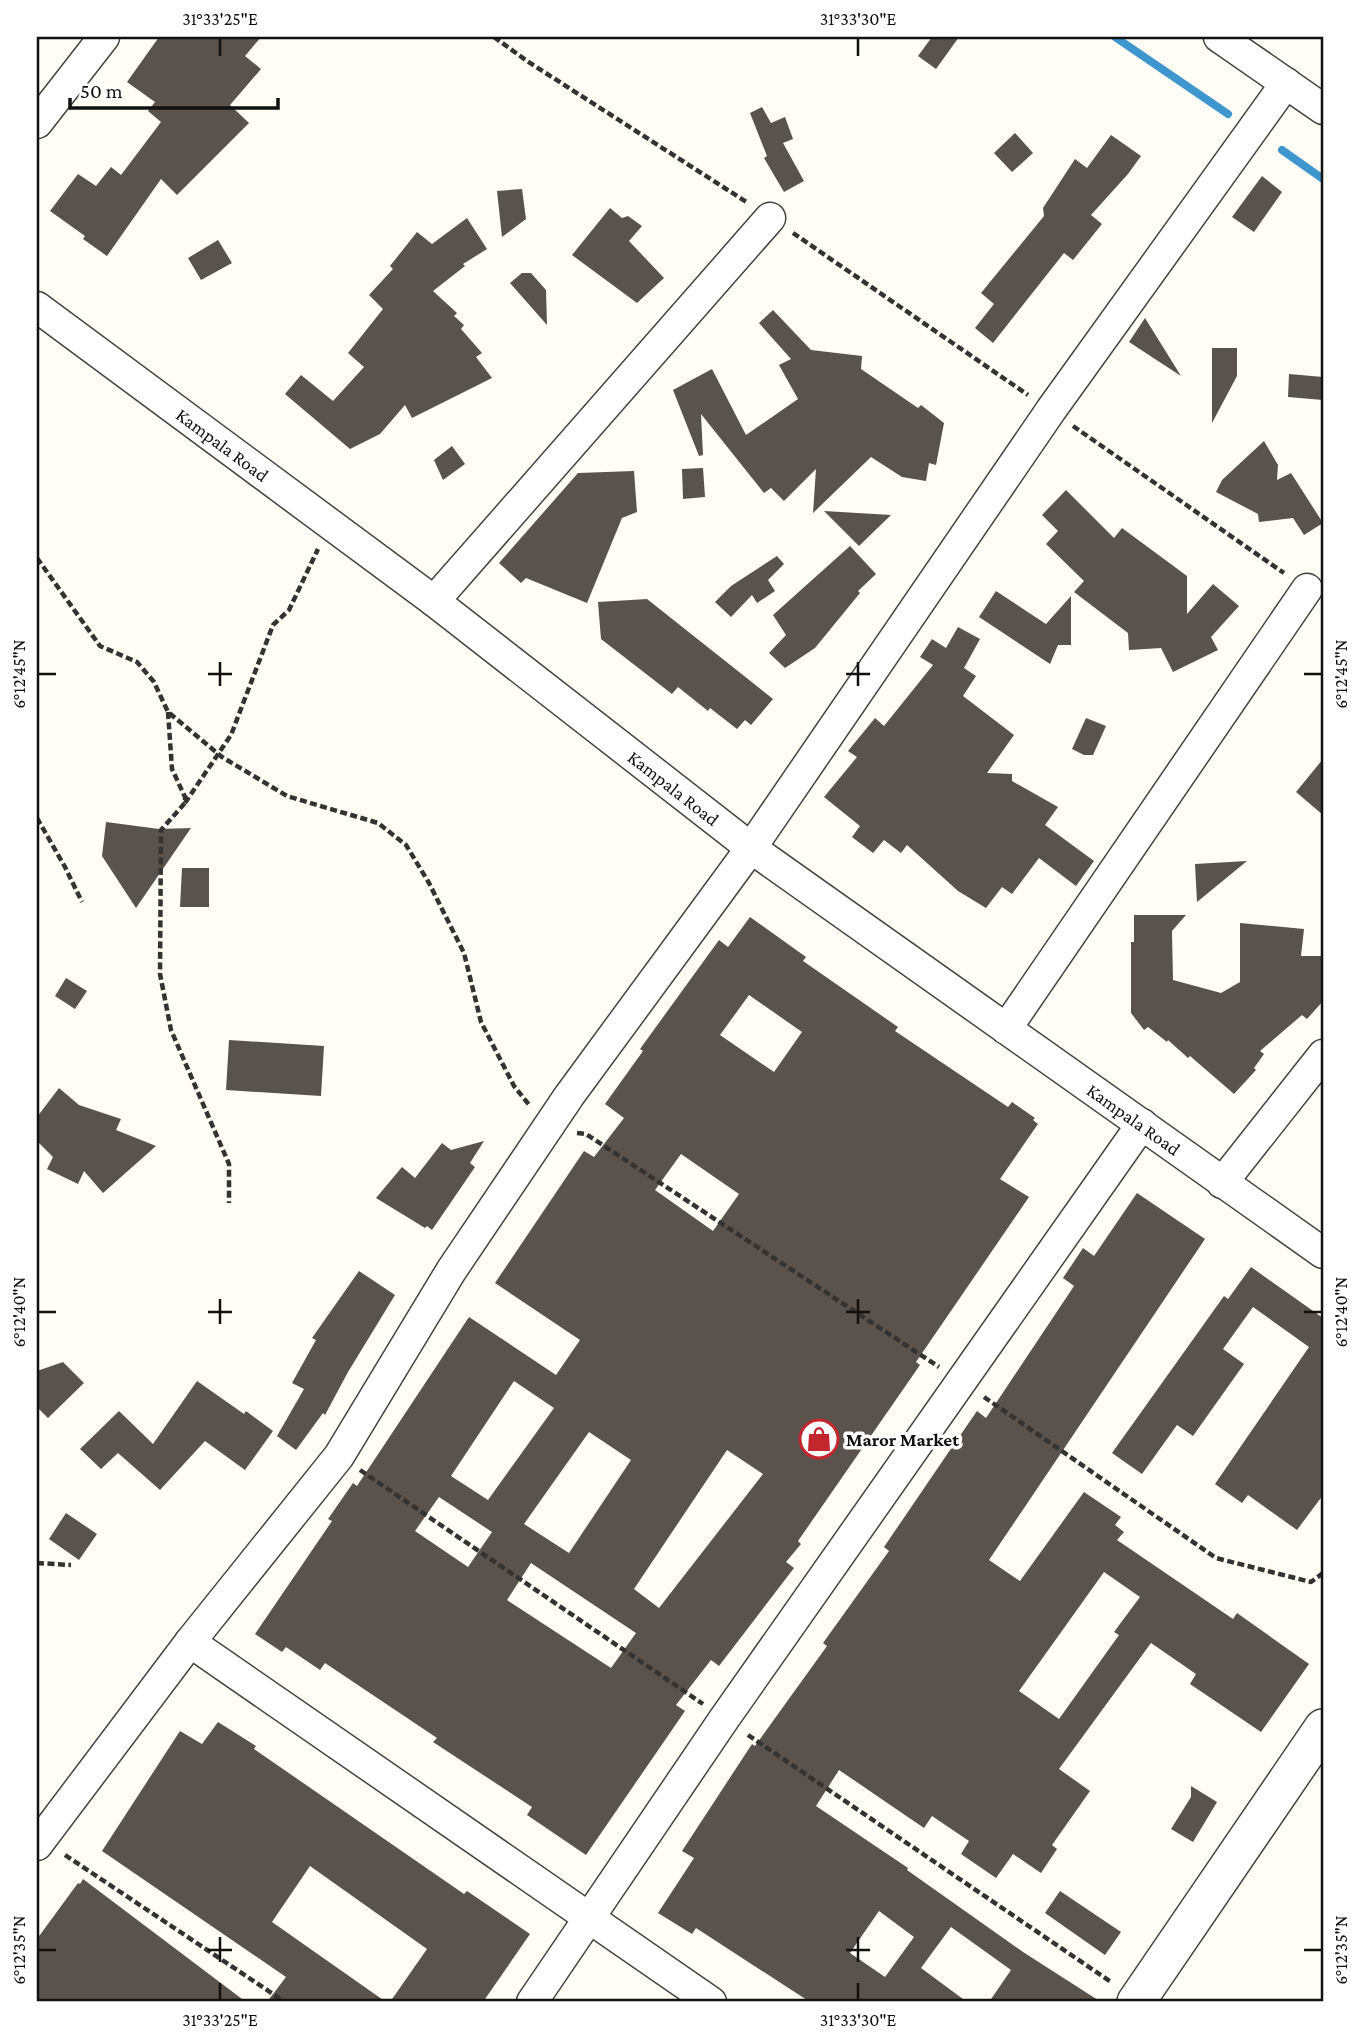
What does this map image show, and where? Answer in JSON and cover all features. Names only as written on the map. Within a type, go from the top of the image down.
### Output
[{"type":"street","points":[[37,123],[104,37]]},
{"type":"street","points":[[1219,37],[1323,109]]},
{"type":"street","points":[[39,1842],[190,1642],[339,1456],[451,1271],[569,1096],[751,848],[1051,410],[1286,83]]},
{"type":"street","points":[[434,601],[770,218]]},
{"type":"street","name":"Kampala Road","points":[[37,307],[434,601],[751,848],[1323,1253]]},
{"type":"street","points":[[1006,1029],[1307,589]]},
{"type":"street","points":[[1222,1183],[1323,1055]]},
{"type":"street","points":[[532,2002],[724,1719],[1142,1124]]},
{"type":"street","points":[[190,1642],[711,2002]]},
{"type":"street","points":[[1136,2002],[1323,1728]]},
{"type":"path","points":[[494,37],[770,218],[1307,589]]},
{"type":"path","points":[[229,1203],[229,1164],[171,1030],[160,974],[161,830],[185,803],[231,736],[273,625],[289,610],[331,523]]},
{"type":"path","points":[[168,712],[172,769],[185,797],[185,803]]},
{"type":"path","points":[[37,818],[82,902]]},
{"type":"path","points":[[1216,1558],[1311,1582],[1323,1573]]},
{"type":"path","points":[[37,1563],[71,1565]]},
{"type":"path","points":[[39,1842],[285,2002]]},
{"type":"building","points":[[159,37],[261,37],[245,56],[261,69],[230,105],[249,123],[177,195],[161,179],[107,256],[50,211],[78,174],[96,186],[111,167],[121,175],[161,122],[148,111],[155,102],[127,82]]},
{"type":"building","points":[[932,37],[959,37],[936,69],[918,56]]},
{"type":"building","points":[[762,107],[771,123],[785,117],[793,139],[783,143],[804,181],[784,192],[764,158],[767,156],[750,113]]},
{"type":"building","points":[[1015,133],[1033,153],[1012,172],[994,153]]},
{"type":"building","points":[[1111,135],[1141,156],[1091,215],[1102,224],[1073,260],[1064,253],[993,343],[975,328],[994,304],[981,293],[1044,216],[1043,208],[1075,159],[1087,168]]},
{"type":"building","points":[[1262,176],[1282,192],[1254,232],[1232,217]]},
{"type":"building","points":[[522,189],[526,219],[502,237],[497,191]]},
{"type":"building","points":[[610,208],[622,218],[628,216],[642,226],[629,241],[664,278],[637,303],[572,255]]},
{"type":"building","points":[[467,218],[487,249],[463,264],[465,266],[433,291],[457,313],[454,316],[464,325],[461,329],[482,353],[476,357],[492,378],[412,418],[405,405],[380,434],[350,449],[285,394],[301,375],[333,401],[364,367],[348,353],[383,309],[369,295],[393,269],[390,266],[417,232],[432,244]]},
{"type":"building","points":[[218,240],[232,263],[201,280],[188,258]]},
{"type":"building","points":[[522,273],[531,273],[546,290],[547,325],[510,283]]},
{"type":"building","points":[[773,310],[811,350],[862,356],[861,369],[918,408],[921,405],[944,423],[936,465],[929,463],[926,481],[902,477],[871,457],[813,513],[816,469],[784,501],[771,488],[764,493],[701,414],[703,455],[699,456],[673,390],[712,369],[746,435],[798,399],[779,365],[791,359],[759,323]]},
{"type":"building","points":[[1145,318],[1181,376],[1129,342]]},
{"type":"building","points":[[1212,348],[1237,348],[1237,376],[1212,423]]},
{"type":"building","points":[[1289,374],[1323,377],[1323,400],[1288,397]]},
{"type":"building","points":[[1264,441],[1278,465],[1277,480],[1291,473],[1323,523],[1304,535],[1293,518],[1259,522],[1258,514],[1216,492],[1222,480]]},
{"type":"building","points":[[452,446],[465,464],[443,480],[434,460]]},
{"type":"building","points":[[703,468],[705,497],[683,499],[682,469]]},
{"type":"building","points":[[634,471],[637,512],[622,518],[587,603],[526,578],[521,583],[499,563],[578,473]]},
{"type":"building","points":[[1066,490],[1114,538],[1122,528],[1187,576],[1187,614],[1213,584],[1239,606],[1211,637],[1218,650],[1173,672],[1161,648],[1129,650],[1128,633],[1074,592],[1084,581],[1046,544],[1058,531],[1042,515]]},
{"type":"building","points":[[824,511],[891,515],[859,546]]},
{"type":"building","points":[[850,546],[876,574],[858,591],[860,593],[815,648],[785,668],[769,653],[786,635],[773,615]]},
{"type":"building","points":[[777,556],[784,564],[768,580],[775,591],[757,603],[752,595],[731,617],[715,602],[731,586]]},
{"type":"building","points":[[996,591],[1046,624],[1071,596],[1071,645],[1058,645],[1050,664],[979,617]]},
{"type":"building","points":[[647,599],[773,699],[751,725],[745,720],[737,729],[710,708],[708,711],[678,687],[672,694],[601,639],[598,602]]},
{"type":"building","points":[[958,627],[980,639],[964,668],[976,676],[963,696],[1014,735],[987,773],[1012,774],[1012,781],[1058,807],[1045,825],[1094,861],[1076,886],[1039,858],[1012,894],[1002,887],[986,908],[958,891],[907,845],[901,853],[884,840],[873,853],[852,837],[860,826],[824,797],[857,757],[848,751],[875,718],[884,726],[933,665],[920,657],[932,639],[946,648]]},
{"type":"building","points":[[1086,718],[1106,726],[1093,755],[1084,755],[1072,749]]},
{"type":"building","points":[[1323,759],[1323,815],[1296,792]]},
{"type":"building","points":[[106,822],[159,829],[191,828],[136,908],[102,856]]},
{"type":"building","points":[[1247,861],[1197,902],[1195,864]]},
{"type":"building","points":[[182,868],[209,868],[209,907],[180,907]]},
{"type":"building","points":[[1134,915],[1186,915],[1172,931],[1173,980],[1221,993],[1240,982],[1240,923],[1304,929],[1301,956],[1323,956],[1323,1001],[1307,1019],[1302,1015],[1260,1051],[1264,1054],[1254,1068],[1256,1070],[1234,1094],[1168,1040],[1167,1042],[1148,1027],[1144,1030],[1131,1013],[1131,942],[1134,942]]},
{"type":"building","points":[[750,917],[806,957],[803,961],[898,1027],[895,1031],[1008,1107],[1012,1102],[1035,1118],[1033,1120],[1038,1124],[1000,1179],[1029,1197],[916,1362],[920,1365],[798,1541],[801,1544],[786,1562],[794,1568],[719,1666],[711,1660],[676,1705],[685,1711],[586,1855],[527,1815],[532,1807],[433,1742],[437,1738],[325,1663],[320,1670],[286,1647],[282,1652],[255,1634],[332,1521],[328,1519],[353,1483],[357,1486],[469,1317],[556,1375],[580,1340],[495,1283],[584,1151],[594,1157],[624,1118],[605,1104],[643,1051],[640,1049],[719,940],[728,947]],"holes":[[[749,995],[802,1032],[774,1072],[720,1035]],[[681,1154],[739,1194],[713,1231],[655,1190]],[[514,1381],[554,1408],[488,1500],[451,1476]],[[589,1432],[631,1460],[569,1553],[524,1524]],[[727,1450],[763,1474],[659,1608],[634,1589]],[[439,1497],[492,1532],[468,1567],[415,1531]],[[531,1563],[636,1633],[611,1668],[507,1600]]]},
{"type":"building","points":[[66,978],[87,991],[75,1009],[55,996]]},
{"type":"building","points":[[229,1040],[324,1046],[321,1096],[226,1090]]},
{"type":"building","points":[[59,1088],[79,1105],[121,1119],[116,1130],[156,1146],[103,1193],[84,1171],[78,1184],[47,1169],[53,1157],[37,1141],[37,1117]]},
{"type":"building","points":[[484,1141],[470,1163],[475,1167],[432,1230],[376,1198],[402,1167],[415,1178],[442,1143],[451,1150]]},
{"type":"building","points":[[1137,1193],[1205,1239],[989,1560],[1020,1581],[1084,1492],[1121,1517],[1115,1525],[1124,1532],[1117,1540],[1233,1619],[1237,1613],[1309,1664],[1261,1732],[1190,1684],[1196,1674],[1151,1643],[1059,1769],[1090,1791],[1052,1845],[1057,1849],[1041,1873],[1013,1854],[996,1878],[961,1854],[969,1841],[932,1816],[924,1828],[839,1770],[816,1806],[908,1868],[907,1870],[1023,1952],[1101,2002],[989,2002],[1011,1970],[951,1927],[921,1968],[967,2002],[810,2002],[696,1928],[692,1934],[658,1913],[694,1858],[682,1851],[752,1744],[755,1746],[827,1646],[823,1643],[889,1551],[884,1547],[977,1411],[986,1418],[1074,1286],[1063,1278],[1083,1248],[1094,1256]],"holes":[[[1104,1572],[1140,1597],[1114,1632],[1119,1635],[1059,1719],[1019,1691]],[[879,1911],[914,1937],[885,1977],[850,1953]]]},
{"type":"building","points":[[1251,1267],[1323,1318],[1323,1495],[1297,1530],[1248,1495],[1242,1503],[1215,1484],[1309,1347],[1253,1307],[1223,1349],[1244,1364],[1193,1436],[1177,1425],[1142,1474],[1112,1453],[1224,1296],[1228,1299]]},
{"type":"building","points":[[359,1271],[395,1295],[325,1415],[323,1413],[296,1450],[277,1436],[304,1389],[292,1383],[316,1340],[312,1338]]},
{"type":"building","points":[[63,1362],[84,1383],[48,1418],[37,1407],[37,1371]]},
{"type":"building","points":[[197,1381],[273,1431],[245,1470],[205,1441],[160,1490],[118,1453],[101,1469],[80,1449],[119,1411],[153,1444]]},
{"type":"building","points":[[66,1513],[97,1534],[79,1560],[49,1539]]},
{"type":"building","points":[[218,1722],[256,1746],[254,1749],[464,1894],[467,1891],[530,1934],[483,2002],[390,2002],[427,1949],[310,1866],[272,1922],[386,2002],[267,2002],[286,1977],[102,1851],[180,1731],[202,1744]]},
{"type":"building","points":[[1191,1786],[1217,1802],[1193,1842],[1171,1829],[1191,1797]]},
{"type":"building","points":[[83,1879],[246,2002],[37,2002],[37,1939]]},
{"type":"building","points":[[1060,1891],[1121,1932],[1105,1955],[1045,1913]]},
{"type":"waterway","points":[[1115,37],[1228,114]]},
{"type":"waterway","points":[[1282,150],[1323,179]]},
{"type":"place","name":"Maror Market","points":[[819,1439]]}]
